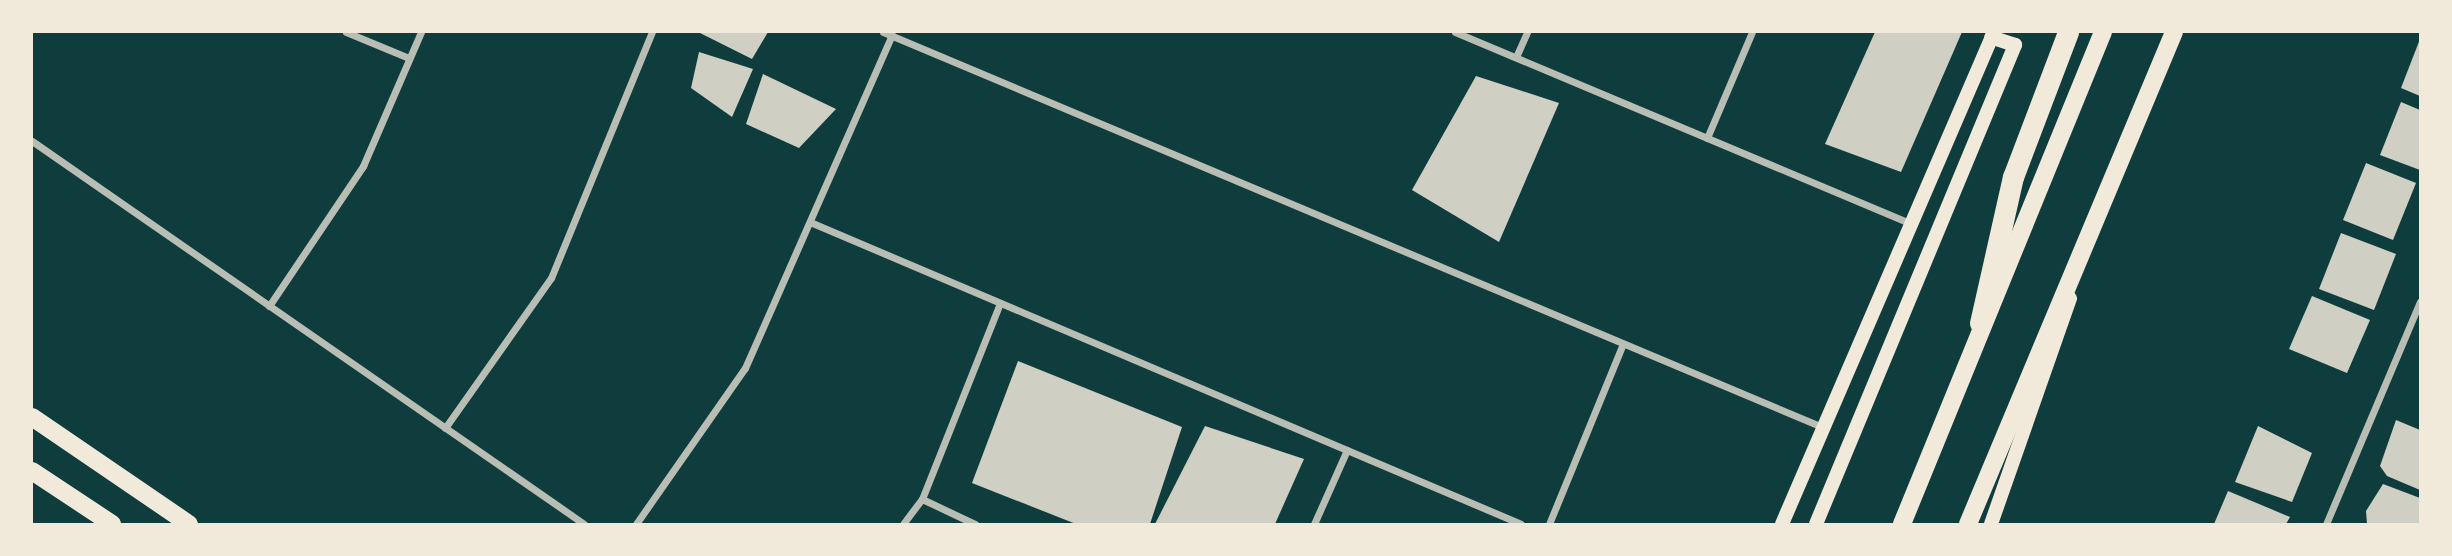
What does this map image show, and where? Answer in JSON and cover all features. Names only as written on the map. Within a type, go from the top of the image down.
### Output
[{"type":"highway","points":[[1980,323],[2013,177],[2068,32]]},
{"type":"main road","points":[[1902,524],[1980,323],[2103,32]]},
{"type":"main road","points":[[1968,524],[2174,32]]},
{"type":"main road","points":[[1782,524],[1909,223],[1993,34],[2015,45],[1816,524]]},
{"type":"main road","points":[[1991,524],[2029,432],[2089,239]]},
{"type":"main road","points":[[34,424],[189,524]]},
{"type":"main road","points":[[32,471],[112,524]]},
{"type":"main road","points":[[1896,524],[1915,494]]},
{"type":"street","points":[[346,32],[409,58]]},
{"type":"street","points":[[270,306],[363,166],[421,32]]},
{"type":"street","points":[[445,429],[551,278],[652,32]]},
{"type":"street","points":[[883,32],[1622,346],[1822,427]]},
{"type":"street","points":[[1455,32],[1909,223]]},
{"type":"street","points":[[1516,57],[1527,32]]},
{"type":"street","points":[[1707,138],[1752,32]]},
{"type":"street","points":[[636,524],[745,368],[892,35]]},
{"type":"street","points":[[32,141],[584,524]]},
{"type":"street","points":[[810,222],[1521,524]]},
{"type":"street","points":[[2326,524],[2420,302]]},
{"type":"street","points":[[903,524],[922,499],[1000,303]]},
{"type":"street","points":[[1549,524],[1622,346]]},
{"type":"street","points":[[1314,524],[1347,450]]},
{"type":"street","points":[[922,499],[975,524]]},
{"type":"building","points":[[698,32],[768,32],[752,59]]},
{"type":"building","points":[[1875,32],[1962,32],[1901,172],[1825,144]]},
{"type":"building","points":[[2420,39],[2420,96],[2401,88]]},
{"type":"building","points":[[699,52],[753,69],[732,117],[691,88]]},
{"type":"building","points":[[763,74],[836,109],[799,148],[746,124]]},
{"type":"building","points":[[1476,76],[1559,103],[1499,242],[1412,190]]},
{"type":"building","points":[[2401,102],[2420,110],[2420,170],[2380,155]]},
{"type":"building","points":[[2366,163],[2416,183],[2393,240],[2343,220]]},
{"type":"building","points":[[2341,233],[2396,254],[2374,310],[2319,289]]},
{"type":"building","points":[[2312,296],[2370,320],[2347,373],[2289,349]]},
{"type":"building","points":[[1018,361],[1182,427],[1150,524],[1076,524],[972,483]]},
{"type":"building","points":[[2396,420],[2420,430],[2420,490],[2387,476],[2380,466]]},
{"type":"building","points":[[1205,426],[1304,459],[1275,524],[1155,524]]},
{"type":"building","points":[[2258,426],[2312,453],[2292,502],[2235,482]]},
{"type":"building","points":[[2383,484],[2420,498],[2420,524],[2367,524],[2366,511]]},
{"type":"building","points":[[2228,491],[2290,517],[2286,524],[2214,524]]}]
